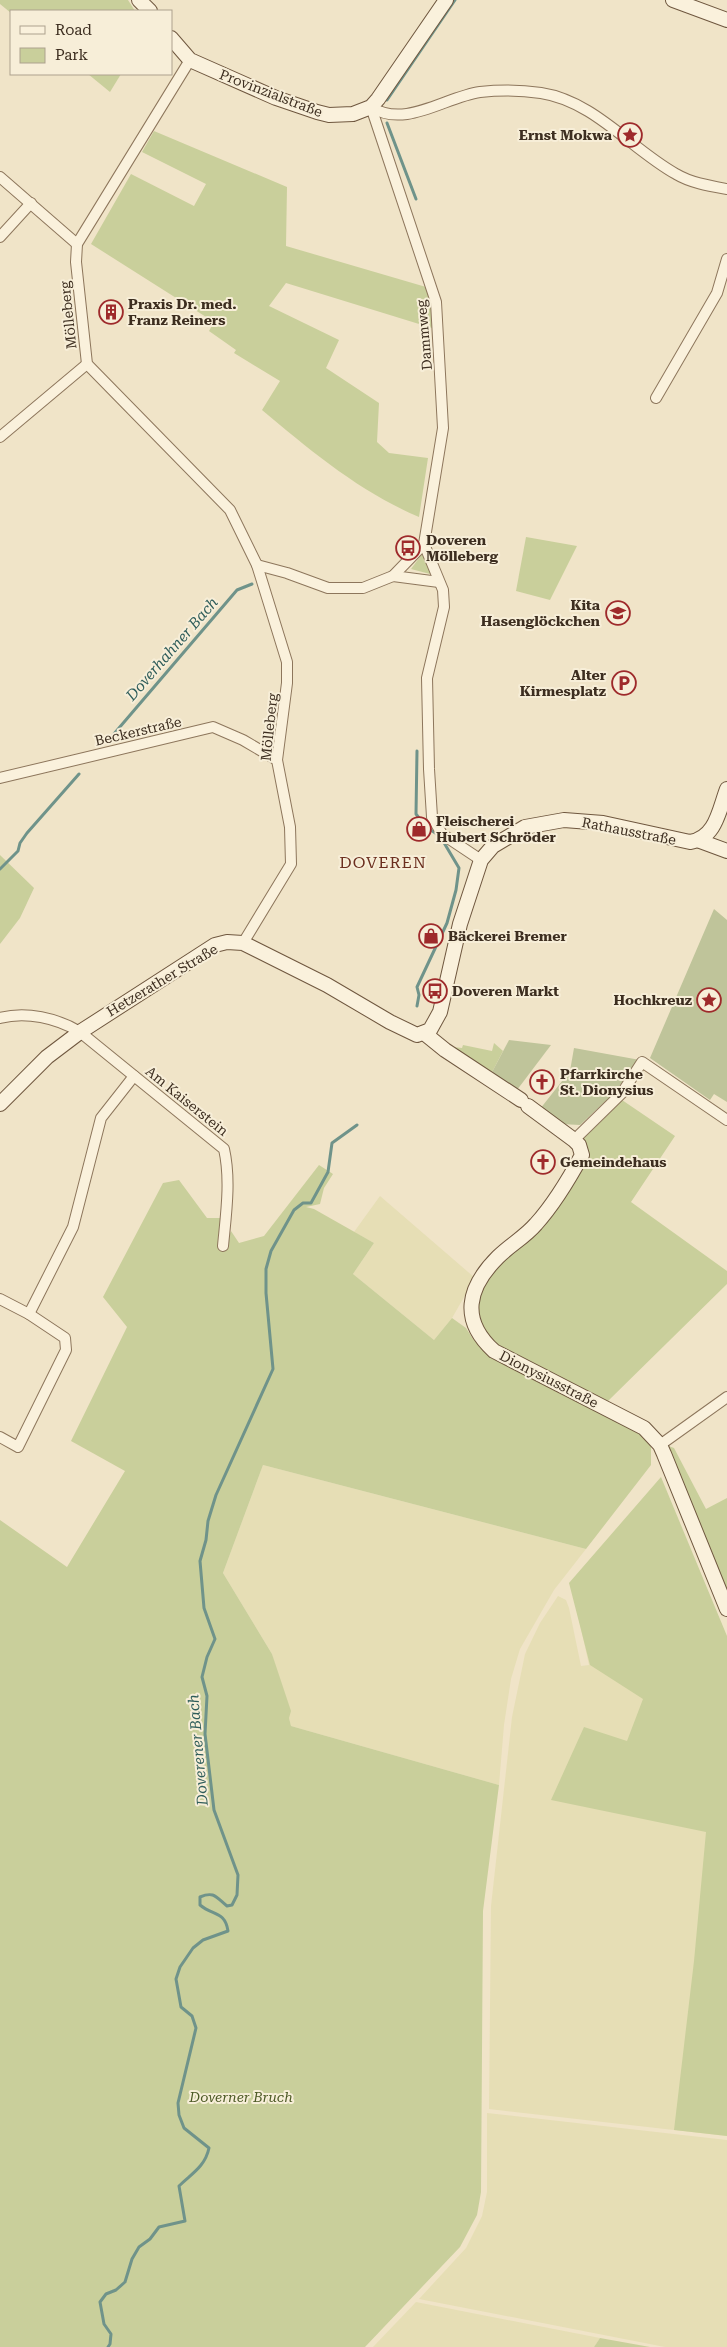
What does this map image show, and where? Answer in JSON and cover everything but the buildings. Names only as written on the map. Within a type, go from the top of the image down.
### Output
[{"type":"street","points":[[139,0],[149,10]]},
{"type":"street","points":[[446,0],[375,110],[394,114],[417,112],[479,92],[518,91],[542,93],[566,100],[598,119],[677,175],[705,185],[727,188]]},
{"type":"street","points":[[673,0],[727,20]]},
{"type":"street","name":"Provinzialstraße","points":[[172,39],[190,60],[276,98],[317,112],[340,115],[375,110]]},
{"type":"street","points":[[0,177],[77,244],[190,60]]},
{"type":"street","name":"Dammweg","points":[[375,110],[436,302],[443,428],[424,544]]},
{"type":"street","points":[[0,238],[30,203]]},
{"type":"street","name":"Mölleberg","points":[[77,244],[76,262],[87,364],[230,510],[257,565],[287,662],[287,683],[277,760],[290,827],[290,864],[243,943]]},
{"type":"street","points":[[656,398],[717,294],[727,259]]},
{"type":"street","points":[[0,438],[87,364]]},
{"type":"street","points":[[243,943],[327,985],[390,1022],[417,1035],[424,1033],[430,1030],[440,1012],[460,924],[481,860],[442,834],[432,818],[428,769],[427,678],[444,606],[443,590],[424,544],[408,563],[393,576],[363,588],[328,588],[287,573],[257,565]]},
{"type":"street","points":[[393,576],[439,582]]},
{"type":"street","name":"Beckerstraße","points":[[0,778],[213,727],[243,740],[277,760]]},
{"type":"street","points":[[700,841],[712,829],[727,789]]},
{"type":"street","name":"Rathausstraße","points":[[481,860],[493,846],[525,827],[564,820],[603,823],[690,842],[700,841],[727,851]]},
{"type":"street","name":"Hetzerather Straße","points":[[0,1104],[47,1057],[80,1032],[216,946],[227,942],[243,943]]},
{"type":"street","name":"Am Kaiserstein","points":[[0,1018],[11,1015],[40,1017],[66,1023],[80,1032],[224,1149],[227,1206],[223,1246]]},
{"type":"street","points":[[424,1033],[445,1050],[524,1103],[574,1140],[622,1093],[642,1062],[727,1120]]},
{"type":"street","points":[[29,1314],[73,1227],[101,1118],[134,1076]]},
{"type":"street","name":"Dionysiusstraße","points":[[574,1140],[579,1145],[582,1155],[569,1180],[535,1225],[497,1258],[483,1276],[472,1299],[471,1315],[473,1323],[480,1337],[494,1351],[631,1420],[644,1428],[660,1445],[727,1609]]},
{"type":"street","points":[[0,1300],[29,1314],[65,1338],[66,1350],[18,1447],[0,1437]]},
{"type":"street","points":[[660,1445],[727,1397]]},
{"type":"shaded area","points":[[380,1196],[475,1278],[452,1318],[434,1340],[353,1274],[374,1243],[354,1232]]},
{"type":"shaded area","points":[[263,1465],[586,1549],[554,1590],[520,1649],[511,1679],[504,1725],[499,1785],[291,1726],[272,1654],[223,1573]]},
{"type":"shaded area","points":[[573,1592],[727,1767],[727,2136],[489,2109],[491,1906],[512,1717],[525,1654],[540,1623],[558,1596],[566,1600],[569,1608],[581,1666],[589,1665]]},
{"type":"shaded area","points":[[487,2113],[727,2140],[727,2347],[665,2347],[419,2299],[466,2248],[482,2216],[487,2192]]},
{"type":"shaded area","points":[[416,2302],[600,2338],[594,2347],[373,2347]]},
{"type":"green space","points":[[0,0],[128,0],[134,10],[10,10],[10,12],[0,4]]},
{"type":"green space","points":[[89,75],[120,75],[110,92]]},
{"type":"green space","points":[[154,131],[287,187],[286,246],[426,287],[431,303],[432,328],[286,283],[269,306],[339,340],[326,368],[379,403],[377,442],[389,453],[428,458],[419,517],[376,496],[356,483],[262,410],[280,381],[234,353],[236,350],[209,331],[214,322],[91,244],[131,174],[194,206],[206,184],[142,152]]},
{"type":"green space","points":[[526,537],[577,546],[550,600],[516,591]]},
{"type":"green space","points":[[422,554],[431,573],[430,574],[411,569]]},
{"type":"green space","points":[[0,855],[34,888],[20,918],[0,944]]},
{"type":"green space","points":[[714,909],[727,920],[727,1102],[714,1094],[710,1100],[650,1058]]},
{"type":"green space","points":[[509,1040],[551,1045],[517,1090],[491,1074]]},
{"type":"green space","points":[[494,1043],[503,1051],[491,1074],[453,1047],[462,1048],[463,1045],[492,1051]]},
{"type":"green space","points":[[574,1048],[640,1060],[612,1095],[580,1125],[561,1124],[540,1109],[570,1071]]},
{"type":"green space","points":[[622,1100],[675,1136],[631,1202],[727,1271],[727,1284],[608,1401],[494,1346],[481,1330],[476,1310],[480,1290],[585,1156],[582,1137]]},
{"type":"green space","name":"Doverner Bruch","points":[[319,1165],[333,1174],[324,1188],[320,1204],[306,1207],[314,1209],[374,1243],[353,1274],[434,1340],[452,1318],[466,1328],[473,1339],[497,1360],[631,1425],[648,1439],[651,1447],[651,1465],[586,1549],[263,1465],[223,1573],[272,1654],[291,1711],[289,1718],[291,1726],[499,1785],[483,1911],[481,2192],[477,2215],[460,2247],[365,2347],[0,2347],[0,1520],[67,1567],[125,1471],[71,1441],[127,1327],[103,1297],[163,1183],[179,1180],[207,1218],[224,1218],[226,1244],[231,1231],[239,1243],[264,1236]]},
{"type":"green space","points":[[666,1445],[674,1448],[706,1509],[727,1498],[727,1597]]},
{"type":"green space","points":[[661,1477],[727,1636],[727,2136],[674,2130],[694,1961],[706,1832],[551,1800],[584,1727],[627,1741],[643,1699],[590,1665],[569,1583]]},
{"type":"green space","points":[[600,2338],[650,2347],[594,2347]]},
{"type":"waterway","name":"Doverener Bach","points":[[387,100],[455,0]]},
{"type":"waterway","name":"Doverener Bach","points":[[387,123],[416,199]]},
{"type":"waterway","name":"Doverhahner Bach","points":[[113,735],[237,590],[252,584]]},
{"type":"waterway","name":"Doverener Bach","points":[[417,751],[416,814],[426,827],[440,836],[459,868],[456,890],[447,923],[417,987],[419,995],[417,1006]]},
{"type":"waterway","name":"Doverhahner Bach","points":[[0,869],[18,851],[20,843],[27,833],[79,774]]},
{"type":"waterway","name":"Doverener Bach","points":[[108,2347],[111,2334],[104,2324],[100,2302],[106,2294],[116,2290],[125,2282],[132,2259],[139,2247],[150,2239],[159,2227],[185,2221],[179,2186],[201,2165],[209,2148],[184,2128],[179,2115],[178,2103],[196,2028],[192,2016],[181,2007],[176,1979],[180,1967],[193,1948],[203,1940],[228,1931],[221,1917],[200,1905],[200,1897],[212,1895],[227,1906],[232,1905],[237,1895],[238,1875],[214,1810],[205,1734],[207,1696],[202,1677],[207,1657],[215,1639],[204,1608],[200,1561],[206,1540],[208,1521],[216,1495],[273,1369],[266,1293],[266,1269],[271,1251],[294,1210],[303,1203],[311,1203],[328,1172],[332,1143],[357,1125]]},
{"type":"place","name":"Ernst Mokwa","points":[[630,135]]},
{"type":"place","name":"Praxis Dr. med. Franz Reiners","points":[[111,312]]},
{"type":"place","name":"Doveren Mölleberg","points":[[408,548]]},
{"type":"place","name":"Kita Hasenglöckchen","points":[[618,613]]},
{"type":"place","name":"Alter Kirmesplatz","points":[[624,683]]},
{"type":"place","name":"Fleischerei Hubert Schröder","points":[[419,829]]},
{"type":"place","name":"Bäckerei Bremer","points":[[431,936]]},
{"type":"place","name":"Doveren Markt","points":[[435,991]]},
{"type":"place","name":"Hochkreuz","points":[[709,1000]]},
{"type":"place","name":"Pfarrkirche St. Dionysius","points":[[542,1082]]},
{"type":"place","name":"Gemeindehaus","points":[[543,1162]]},
{"type":"district","name":"DOVEREN","points":[[383,862]]}]
